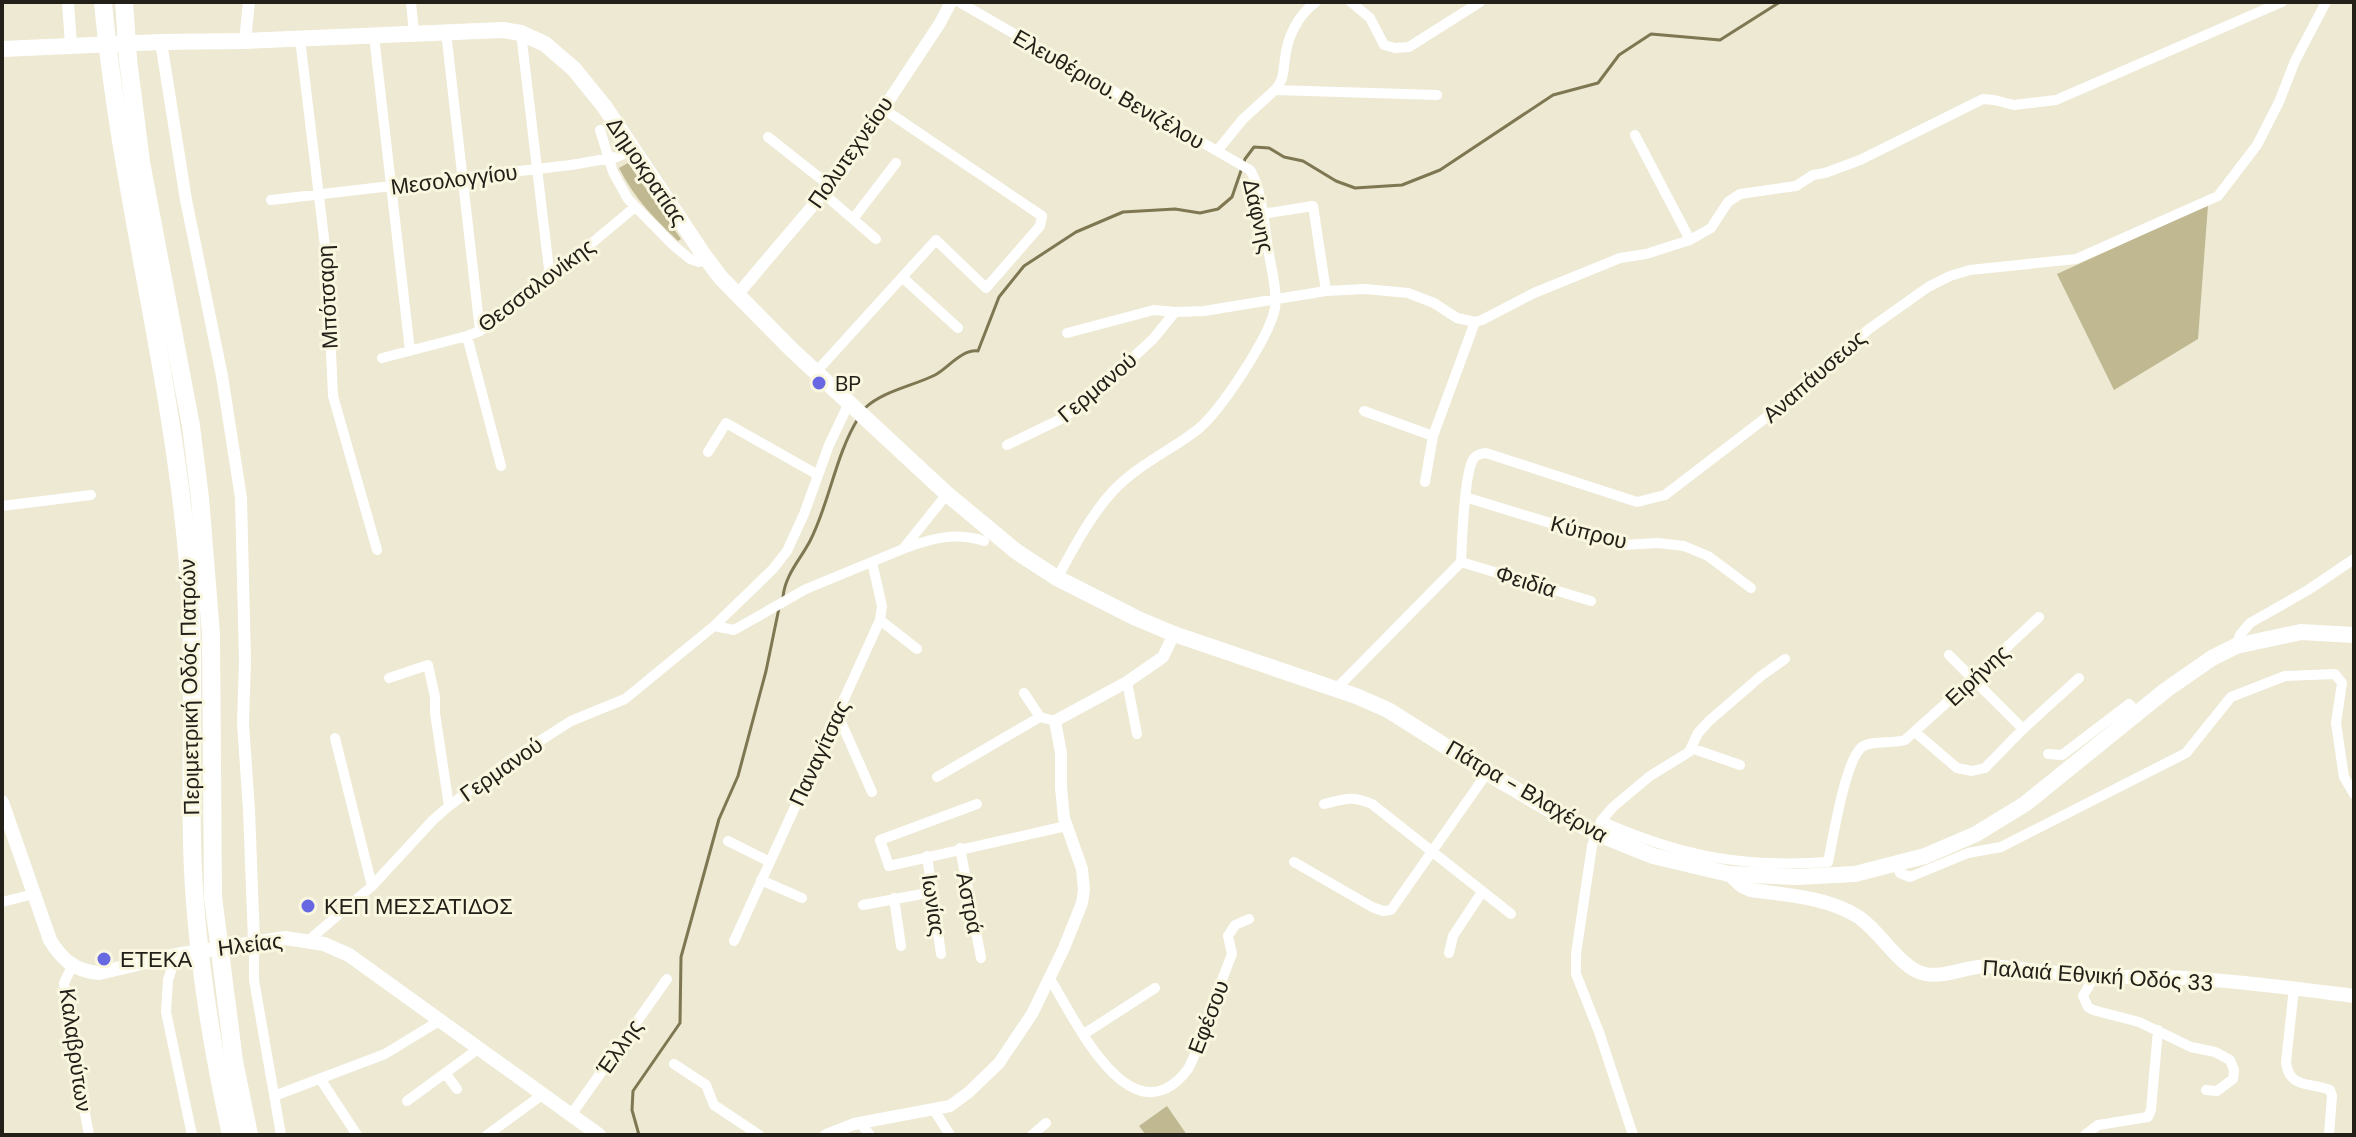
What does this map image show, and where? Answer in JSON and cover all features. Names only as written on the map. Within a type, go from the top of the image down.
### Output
[{"type":"highway","name":"Περιμετρική Οδός Πατρών","points":[[103,2],[127,186],[181,489],[193,617],[192,843],[204,898],[212,973],[216,1063],[231,1135]]},
{"type":"highway","name":"Περιμετρική Οδός Πατρών","points":[[124,2],[141,162],[191,426],[203,525],[211,634],[204,898]]},
{"type":"highway","name":"Περιμετρική Οδός Πατρών","points":[[212,973],[249,1135]]},
{"type":"main road","name":"Δημοκρατίας","points":[[2,49],[503,30],[521,33],[545,44],[574,69],[604,106],[707,260],[737,295],[816,372],[947,494],[1017,552],[1101,602],[1174,634]]},
{"type":"main road","name":"Πάτρα - Βλαχέρνα","points":[[1174,634],[1388,710],[1487,773],[1653,856],[1729,874],[1820,877],[1855,874],[1896,865],[1953,845],[1999,821],[2063,775],[2188,674],[2236,646],[2301,632],[2354,635]]},
{"type":"main road","points":[[2,802],[7,835],[34,894],[50,940],[72,966]]},
{"type":"main road","name":"Παλαιά Εθνική Οδός 33","points":[[1729,874],[1751,890],[1818,901],[1856,916],[1873,928],[1905,962],[1922,973],[1935,975],[1990,966],[2094,977],[2163,977],[2354,996]]},
{"type":"main road","name":"Ηλείας","points":[[72,966],[99,973],[176,955],[285,938],[324,944],[349,955],[599,1135]]},
{"type":"street","points":[[68,2],[71,45]]},
{"type":"street","points":[[245,41],[249,2]]},
{"type":"street","points":[[411,2],[414,33]]},
{"type":"street","name":"Πολυτεχνείου","points":[[737,295],[827,190],[859,146],[951,2]]},
{"type":"street","name":"Ελευθέριου. Βενιζέλου","points":[[959,2],[1217,151]]},
{"type":"street","points":[[1217,151],[1235,127],[1282,82],[1286,52],[1295,26],[1302,13],[1316,2]]},
{"type":"street","points":[[1351,2],[1370,18],[1384,45],[1404,48],[1480,2]]},
{"type":"street","points":[[1067,333],[1149,311],[1204,311],[1326,291],[1365,289],[1408,293],[1434,303],[1457,318],[1475,322],[1534,293],[1620,258],[1646,254],[1690,240],[1711,228],[1728,202],[1740,194],[1796,186],[1813,175],[1860,160],[1983,99],[2014,105],[2056,100],[2282,2]]},
{"type":"street","name":"Αναπάυσεως","points":[[1461,562],[1465,497],[1472,462],[1477,455],[1486,453],[1637,502],[1665,495],[1785,403],[1869,329],[1928,287],[1970,270],[2076,259],[2218,196],[2257,145],[2326,2]]},
{"type":"street","points":[[446,32],[480,331]]},
{"type":"street","points":[[521,33],[550,278]]},
{"type":"street","points":[[374,36],[410,351]]},
{"type":"street","name":"Μπότσαρη","points":[[300,39],[327,263],[333,396],[377,550]]},
{"type":"street","points":[[161,42],[186,200],[222,376],[241,498],[245,661],[243,723],[254,980],[281,1135]]},
{"type":"street","points":[[1275,90],[1437,95]]},
{"type":"street","points":[[816,372],[936,240],[986,288],[1040,226],[1042,216],[882,108]]},
{"type":"street","points":[[600,130],[623,191],[635,207],[690,259],[699,262],[707,260]]},
{"type":"street","points":[[1635,135],[1690,240]]},
{"type":"street","points":[[768,137],[876,239]]},
{"type":"street","name":"Μεσολογγίου","points":[[271,200],[609,159],[623,156],[634,149]]},
{"type":"street","name":"Δάφνης","points":[[1217,151],[1252,172],[1256,181],[1275,299]]},
{"type":"street","points":[[853,219],[896,163]]},
{"type":"street","points":[[1262,214],[1313,206],[1326,291]]},
{"type":"street","name":"Θεσσαλονίκης","points":[[382,358],[480,331],[635,207]]},
{"type":"street","points":[[902,277],[958,328]]},
{"type":"street","points":[[1057,578],[1114,490],[1199,428],[1213,413],[1254,353],[1273,313],[1275,299]]},
{"type":"street","name":"Γερμανού","points":[[1007,445],[1044,429],[1085,402],[1153,339],[1175,312]]},
{"type":"street","points":[[1425,482],[1433,436],[1475,322]]},
{"type":"street","points":[[467,336],[501,466]]},
{"type":"street","name":"Γερμανού","points":[[309,940],[372,886],[449,806],[510,760],[571,721],[625,699],[714,626],[784,555],[799,526],[818,475],[857,410]]},
{"type":"street","points":[[1364,411],[1433,436]]},
{"type":"street","points":[[708,452],[726,423],[818,475]]},
{"type":"street","points":[[903,549],[947,494]]},
{"type":"street","points":[[2,506],[91,495]]},
{"type":"street","name":"Κύπρου","points":[[1465,497],[1622,545],[1658,543],[1684,546],[1708,556],[1751,588]]},
{"type":"street","points":[[714,626],[734,630],[827,580],[936,537],[967,536],[984,541]]},
{"type":"street","points":[[2236,646],[2250,623],[2354,559]]},
{"type":"street","points":[[872,562],[882,606],[880,620],[917,649]]},
{"type":"street","points":[[1335,690],[1461,562]]},
{"type":"street","name":"Φειδία","points":[[1461,562],[1591,601]]},
{"type":"street","name":"Ειρήνης","points":[[1915,732],[2039,617]]},
{"type":"street","name":"Παναγίτσας","points":[[734,941],[880,620]]},
{"type":"street","points":[[1024,693],[1040,717],[1055,721],[1127,682],[1163,657],[1174,634]]},
{"type":"street","points":[[1949,655],[2023,729]]},
{"type":"street","points":[[1633,1135],[1576,974],[1583,897],[1592,846],[1599,827],[1613,807],[1638,784],[1691,748],[1694,739],[1709,721],[1785,659]]},
{"type":"street","points":[[389,678],[428,665],[449,806]]},
{"type":"street","points":[[1896,865],[1900,873],[1910,877],[1979,849],[2001,847],[2186,753],[2231,697],[2285,676],[2335,674],[2342,683],[2336,723],[2344,777],[2354,794]]},
{"type":"street","points":[[1599,827],[1704,857],[1782,864],[1828,862],[1848,775],[1860,749],[1866,744],[1895,743],[1915,732],[1957,768],[1972,771],[1985,768],[2079,678]]},
{"type":"street","points":[[1127,682],[1137,734]]},
{"type":"street","points":[[2048,754],[2062,755],[2129,704],[2138,713]]},
{"type":"street","points":[[837,713],[872,792]]},
{"type":"street","points":[[937,777],[1040,717]]},
{"type":"street","points":[[826,1135],[860,1123],[950,1106],[999,1063],[1032,1014],[1074,924],[1084,890],[1082,869],[1066,826],[1061,753],[1055,721]]},
{"type":"street","points":[[335,738],[372,886]]},
{"type":"street","points":[[1691,748],[1740,765]]},
{"type":"street","points":[[1294,862],[1372,907],[1386,911],[1395,907],[1487,773]]},
{"type":"street","points":[[1324,804],[1349,797],[1372,804],[1511,914]]},
{"type":"street","points":[[977,804],[880,840],[889,866],[1066,826]]},
{"type":"street","points":[[728,841],[770,862]]},
{"type":"street","name":"Αστρά","points":[[960,848],[981,958]]},
{"type":"street","name":"Ιωνίας","points":[[927,856],[941,954]]},
{"type":"street","points":[[761,880],[802,898]]},
{"type":"street","points":[[863,905],[933,892]]},
{"type":"street","points":[[1449,953],[1453,936],[1482,892]]},
{"type":"street","points":[[2,902],[34,894]]},
{"type":"street","points":[[894,898],[901,946]]},
{"type":"street","name":"Εφέσου","points":[[1050,979],[1112,1073],[1133,1089],[1148,1093],[1171,1085],[1183,1075],[1193,1058],[1232,954],[1228,936],[1235,925],[1249,919]]},
{"type":"street","points":[[176,955],[168,980],[166,1012],[192,1135]]},
{"type":"street","name":"Καλαβρύτων","points":[[72,966],[64,983],[67,1015],[89,1135]]},
{"type":"street","points":[[2094,977],[2083,996],[2088,1007],[2158,1030],[2191,1047],[2215,1052],[2230,1060],[2233,1079],[2217,1091],[2206,1090]]},
{"type":"street","name":"Έλλης","points":[[571,1115],[667,979]]},
{"type":"street","points":[[1084,1034],[1155,988]]},
{"type":"street","points":[[2294,988],[2287,1072],[2297,1082],[2330,1090],[2329,1135]]},
{"type":"street","points":[[274,1096],[385,1054],[439,1021]]},
{"type":"street","points":[[2085,1135],[2098,1125],[2148,1117],[2158,1030]]},
{"type":"street","points":[[407,1101],[478,1049]]},
{"type":"street","points":[[674,1064],[706,1085],[714,1105],[759,1135]]},
{"type":"street","points":[[445,1073],[457,1089]]},
{"type":"street","points":[[321,1080],[357,1135]]},
{"type":"street","points":[[487,1135],[542,1095]]},
{"type":"street","points":[[934,1110],[950,1135]]},
{"type":"street","points":[[860,1123],[870,1135]]},
{"type":"street","points":[[1032,1135],[1046,1123]]},
{"type":"shaded area","points":[[628,163],[681,239],[678,241],[661,224],[631,189],[619,168]]},
{"type":"shaded area","points":[[2208,205],[2198,339],[2114,390],[2057,274]]},
{"type":"shaded area","points":[[1167,1106],[1187,1135],[1146,1135],[1139,1126]]},
{"type":"waterway","points":[[865,408],[889,393],[935,375],[966,353],[978,351],[999,297],[1024,266],[1076,232],[1123,212],[1175,209],[1200,213],[1218,209],[1232,197],[1245,159],[1254,147],[1269,148],[1284,157],[1303,161],[1336,181],[1355,188],[1402,185],[1440,170],[1553,95],[1598,83],[1619,55],[1651,34],[1720,40],[1780,2]]},
{"type":"waterway","points":[[783,597],[790,575],[817,526],[844,447],[859,417]]},
{"type":"waterway","points":[[639,1135],[632,1110],[633,1091],[680,1023],[681,957],[719,819],[738,776],[779,608]]},
{"type":"place","name":"BP","points":[[819,383]]},
{"type":"place","name":"ΚΕΠ ΜΕΣΣΑΤΙΔΟΣ","points":[[308,906]]},
{"type":"place","name":"ΕΤΕΚΑ","points":[[104,959]]}]
